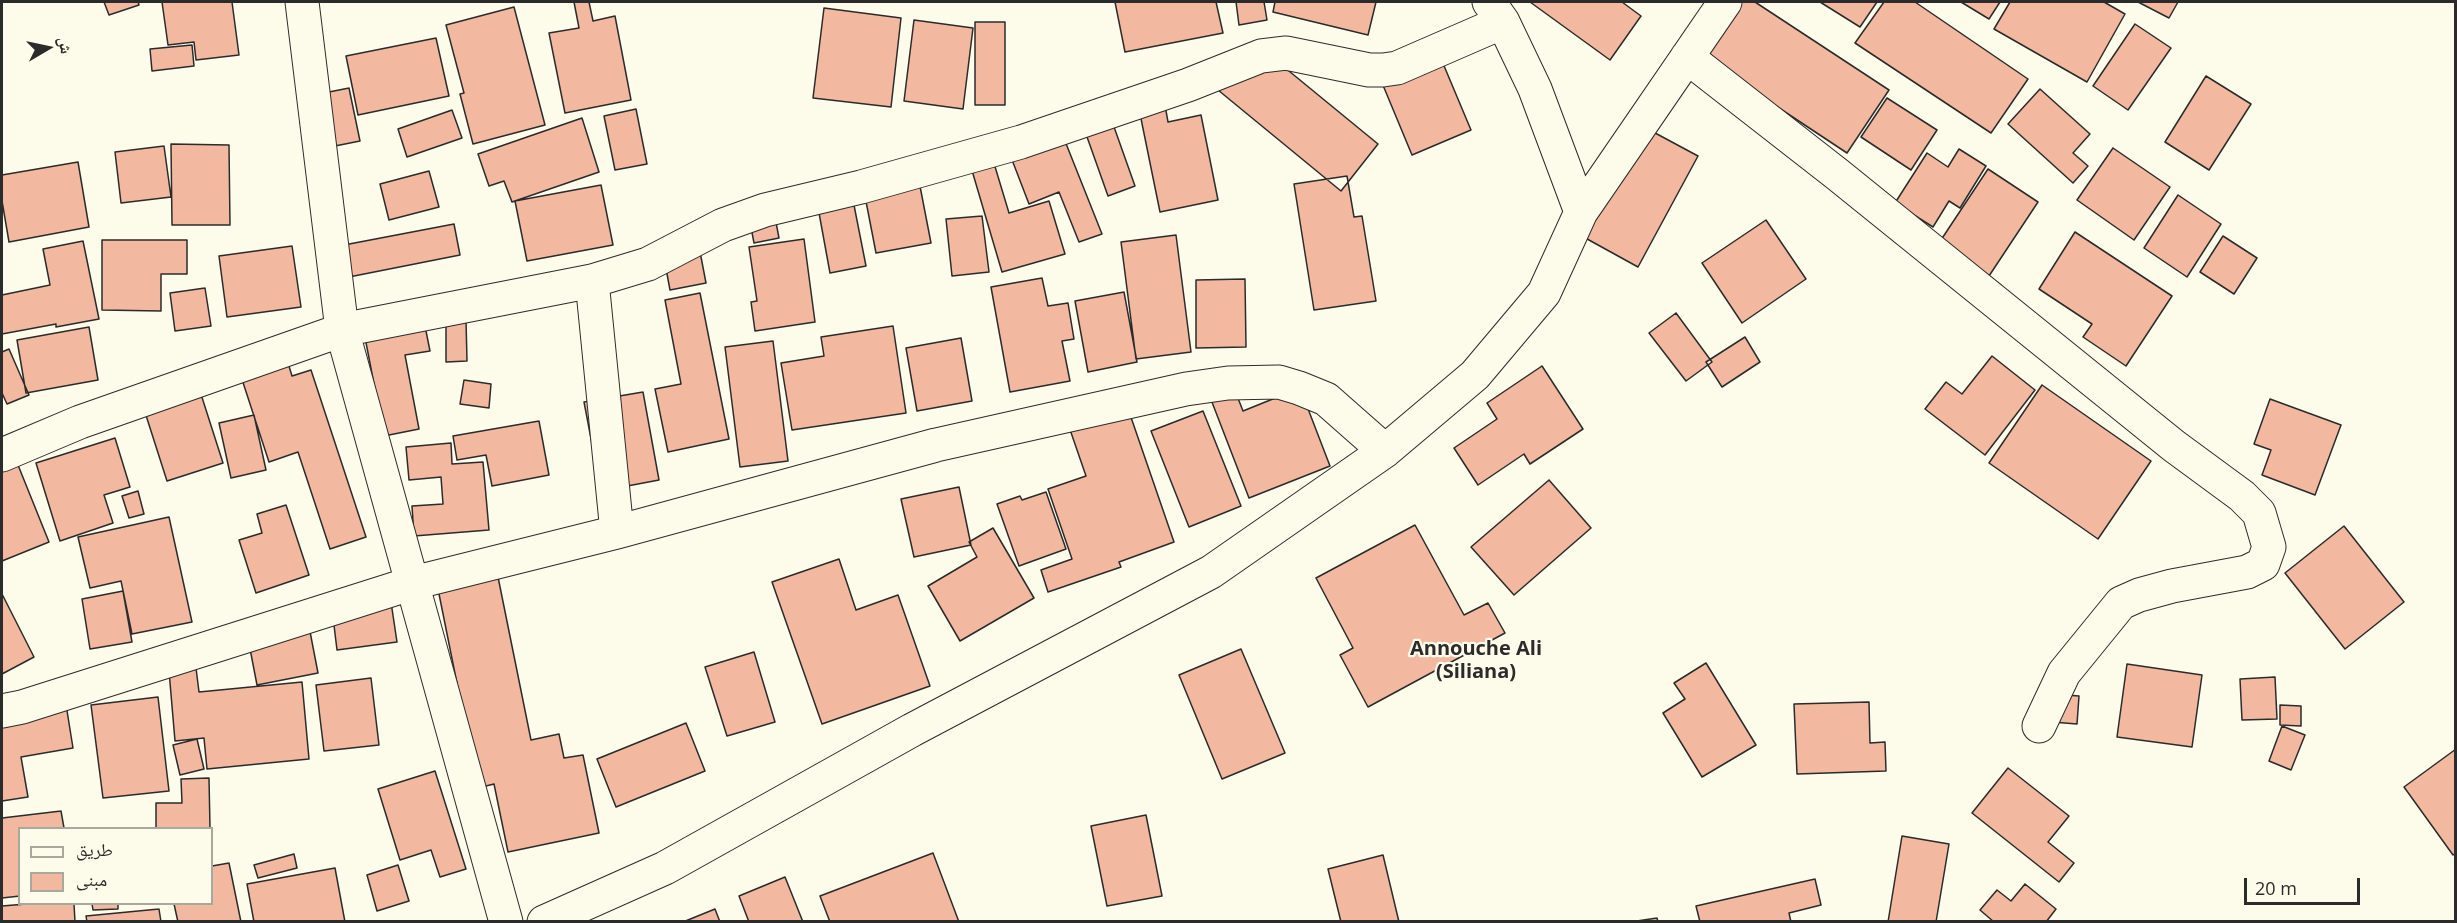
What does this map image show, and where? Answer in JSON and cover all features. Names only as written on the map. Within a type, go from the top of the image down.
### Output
[{"type":"street","points":[[302,2],[342,330],[506,921]]},
{"type":"street","points":[[544,921],[665,868],[922,725],[1211,572],[1385,451],[1475,375],[1544,293],[1581,212],[1725,2]]},
{"type":"street","points":[[2,455],[80,422],[342,330],[592,281],[648,264],[723,225],[765,210],[861,187],[1021,142],[1188,85],[1261,56],[1286,53],[1368,70],[1397,68],[1496,12],[1535,89],[1581,212]]},
{"type":"street","points":[[1687,57],[1837,174],[2174,446],[2242,496],[2259,513],[2269,547],[2263,564],[2247,572],[2172,586],[2139,595],[2121,603],[2064,673],[2039,726]]},
{"type":"street","points":[[592,281],[617,532]]},
{"type":"street","points":[[2,711],[413,583],[617,532],[936,445],[1186,388],[1228,383],[1278,382],[1299,387],[1326,399],[1385,451]]},
{"type":"building","points":[[104,2],[138,2],[139,5],[109,15]]},
{"type":"building","points":[[162,2],[232,2],[239,55],[196,60],[194,42],[168,45]]},
{"type":"building","points":[[574,2],[589,2],[593,21],[615,16],[631,100],[565,113],[549,33],[579,28]]},
{"type":"building","points":[[1115,2],[1216,2],[1223,33],[1125,52]]},
{"type":"building","points":[[1236,2],[1264,2],[1267,20],[1239,25]]},
{"type":"building","points":[[1275,2],[1376,2],[1368,35],[1273,12]]},
{"type":"building","points":[[1530,2],[1622,2],[1641,16],[1610,60]]},
{"type":"building","points":[[1717,2],[1755,2],[1889,90],[1847,153],[1687,47]]},
{"type":"building","points":[[1820,2],[1877,2],[1860,27]]},
{"type":"building","points":[[1884,2],[1915,2],[2028,79],[1991,133],[1855,43]]},
{"type":"building","points":[[1961,2],[2000,2],[1989,19]]},
{"type":"building","points":[[2010,2],[2104,2],[2125,14],[2087,82],[1994,29]]},
{"type":"building","points":[[2138,2],[2178,2],[2169,18]]},
{"type":"building","points":[[514,7],[545,125],[473,144],[460,94],[464,93],[446,25]]},
{"type":"building","points":[[824,8],[901,18],[891,107],[813,98]]},
{"type":"building","points":[[914,20],[973,28],[963,109],[904,101]]},
{"type":"building","points":[[975,22],[1005,22],[1005,105],[975,105]]},
{"type":"building","points":[[2135,24],[2171,48],[2128,110],[2093,86]]},
{"type":"building","points":[[436,38],[449,96],[358,115],[346,56]]},
{"type":"building","points":[[1434,42],[1471,130],[1412,155],[1375,66]]},
{"type":"building","points":[[1256,44],[1378,144],[1341,191],[1218,90]]},
{"type":"building","points":[[192,45],[194,66],[152,71],[150,49]]},
{"type":"building","points":[[2206,76],[2251,104],[2209,170],[2165,142]]},
{"type":"building","points":[[349,88],[360,141],[325,148],[314,95]]},
{"type":"building","points":[[2040,89],[2090,134],[2073,153],[2088,166],[2073,183],[2008,124]]},
{"type":"building","points":[[1163,94],[1168,122],[1201,115],[1218,200],[1160,212],[1137,99]]},
{"type":"building","points":[[1887,98],[1937,130],[1911,170],[1861,137]]},
{"type":"building","points":[[636,109],[647,164],[615,170],[604,116]]},
{"type":"building","points":[[452,110],[462,138],[407,157],[398,129]]},
{"type":"building","points":[[1108,110],[1135,186],[1108,196],[1081,120]]},
{"type":"building","points":[[582,118],[599,172],[512,202],[504,181],[489,186],[478,154]]},
{"type":"building","points":[[1629,119],[1698,156],[1638,267],[1569,229]]},
{"type":"building","points":[[1061,131],[1102,234],[1079,242],[1059,192],[1029,204],[1009,152]]},
{"type":"building","points":[[171,144],[229,145],[230,225],[172,225]]},
{"type":"building","points":[[164,146],[171,197],[121,203],[115,152]]},
{"type":"building","points":[[2113,148],[2170,187],[2134,240],[2077,200]]},
{"type":"building","points":[[1959,149],[1986,166],[1960,208],[1949,201],[1933,227],[1895,203],[1927,153],[1948,167]]},
{"type":"building","points":[[990,150],[1009,213],[1049,201],[1065,254],[1002,272],[968,157]]},
{"type":"building","points":[[78,162],[89,227],[9,242],[2,201],[2,175]]},
{"type":"building","points":[[1988,169],[2038,202],[1989,276],[2001,285],[1997,291],[1935,249]]},
{"type":"building","points":[[429,171],[439,207],[389,220],[380,184]]},
{"type":"building","points":[[1347,176],[1354,217],[1362,216],[1376,301],[1314,310],[1294,184]]},
{"type":"building","points":[[919,181],[931,243],[876,253],[864,191]]},
{"type":"building","points":[[601,185],[613,245],[527,261],[515,201]]},
{"type":"building","points":[[852,195],[866,266],[830,273],[817,202]]},
{"type":"building","points":[[2178,195],[2221,224],[2187,277],[2144,248]]},
{"type":"building","points":[[774,212],[779,238],[754,243],[749,217]]},
{"type":"building","points":[[982,216],[989,272],[952,276],[946,219]]},
{"type":"building","points":[[1766,220],[1806,279],[1742,323],[1702,263]]},
{"type":"building","points":[[454,224],[460,255],[349,277],[344,245]]},
{"type":"building","points":[[2075,232],[2172,296],[2126,366],[2083,337],[2092,324],[2039,289]]},
{"type":"building","points":[[1176,235],[1191,352],[1136,359],[1121,242]]},
{"type":"building","points":[[697,236],[706,283],[670,290],[661,242]]},
{"type":"building","points":[[2223,236],[2257,258],[2234,294],[2200,272]]},
{"type":"building","points":[[804,239],[815,322],[755,331],[751,302],[757,301],[749,247]]},
{"type":"building","points":[[102,240],[187,240],[187,274],[161,274],[161,311],[102,310]]},
{"type":"building","points":[[83,241],[99,319],[2,334],[2,295],[50,285],[43,249]]},
{"type":"building","points":[[292,246],[301,307],[227,317],[219,256]]},
{"type":"building","points":[[1042,278],[1048,306],[1068,303],[1074,339],[1062,341],[1070,381],[1010,392],[991,287]]},
{"type":"building","points":[[1245,279],[1246,347],[1196,348],[1196,280]]},
{"type":"building","points":[[205,288],[211,326],[175,331],[170,293]]},
{"type":"building","points":[[1124,292],[1137,362],[1088,372],[1075,301]]},
{"type":"building","points":[[700,293],[729,439],[668,452],[655,389],[681,384],[665,300]]},
{"type":"building","points":[[1676,313],[1712,362],[1686,381],[1649,333]]},
{"type":"building","points":[[423,316],[430,351],[405,355],[419,429],[384,436],[363,327]]},
{"type":"building","points":[[446,320],[466,320],[467,361],[446,362]]},
{"type":"building","points":[[893,326],[906,413],[792,430],[781,363],[824,356],[821,337]]},
{"type":"building","points":[[89,327],[98,380],[26,393],[17,340]]},
{"type":"building","points":[[1745,337],[1760,362],[1722,387],[1706,362]]},
{"type":"building","points":[[961,338],[972,401],[917,411],[906,348]]},
{"type":"building","points":[[773,341],[788,461],[740,467],[725,347]]},
{"type":"building","points":[[282,343],[292,376],[311,370],[366,537],[330,549],[298,452],[269,462],[235,358]]},
{"type":"building","points":[[9,349],[29,395],[7,404],[2,393],[2,352]]},
{"type":"building","points":[[1992,356],[2035,390],[1985,455],[1925,409],[1946,382],[1962,394]]},
{"type":"building","points":[[1542,366],[1583,429],[1530,464],[1524,454],[1478,485],[1454,448],[1497,419],[1487,403]]},
{"type":"building","points":[[464,380],[491,384],[489,408],[460,404]]},
{"type":"building","points":[[2042,385],[2151,461],[2098,539],[1989,463]]},
{"type":"building","points":[[199,388],[223,463],[167,481],[143,406]]},
{"type":"building","points":[[1234,388],[1243,411],[1300,388],[1330,466],[1249,498],[1210,397]]},
{"type":"building","points":[[643,392],[659,480],[601,491],[584,402]]},
{"type":"building","points":[[1124,397],[1174,542],[1119,562],[1121,567],[1048,592],[1041,570],[1072,559],[1048,489],[1086,476],[1066,418]]},
{"type":"building","points":[[2270,399],[2341,425],[2315,495],[2262,475],[2271,450],[2254,444]]},
{"type":"building","points":[[1203,411],[1241,506],[1189,527],[1151,431]]},
{"type":"building","points":[[254,415],[266,470],[231,478],[219,423]]},
{"type":"building","points":[[539,421],[549,475],[492,486],[486,455],[457,460],[453,436]]},
{"type":"building","points":[[115,438],[130,487],[104,495],[113,523],[60,541],[36,463]]},
{"type":"building","points":[[451,443],[452,464],[483,462],[489,530],[414,536],[412,506],[443,504],[441,477],[409,480],[406,447]]},
{"type":"building","points":[[18,465],[49,542],[2,561],[2,472]]},
{"type":"building","points":[[1549,480],[1591,528],[1514,595],[1471,547]]},
{"type":"building","points":[[959,487],[971,545],[914,557],[901,499]]},
{"type":"building","points":[[138,491],[144,514],[129,518],[122,496]]},
{"type":"building","points":[[1046,492],[1066,549],[1019,566],[997,504],[1020,496],[1022,500]]},
{"type":"building","points":[[286,505],[309,575],[256,593],[239,540],[262,533],[257,514]]},
{"type":"building","points":[[169,517],[192,622],[132,634],[121,581],[90,588],[78,537]]},
{"type":"building","points":[[1415,525],[1464,615],[1488,603],[1505,633],[1368,707],[1340,655],[1353,648],[1316,578]]},
{"type":"building","points":[[2344,526],[2404,602],[2345,649],[2285,573]]},
{"type":"building","points":[[993,528],[1034,598],[960,641],[928,586],[977,557],[969,542]]},
{"type":"building","points":[[839,559],[856,610],[898,595],[930,686],[822,724],[772,582]]},
{"type":"building","points":[[497,572],[531,740],[559,734],[564,758],[583,755],[599,833],[508,852],[494,784],[478,788],[437,584]]},
{"type":"building","points":[[123,591],[132,642],[90,649],[82,599]]},
{"type":"building","points":[[2,594],[34,657],[2,674]]},
{"type":"building","points":[[391,602],[397,642],[337,650],[332,609]]},
{"type":"building","points":[[307,616],[318,673],[257,685],[246,628]]},
{"type":"building","points":[[1241,649],[1285,753],[1222,779],[1179,675]]},
{"type":"building","points":[[754,652],[775,722],[727,736],[705,667]]},
{"type":"building","points":[[1706,663],[1756,745],[1702,777],[1663,713],[1685,699],[1674,683]]},
{"type":"building","points":[[2127,664],[2202,675],[2192,747],[2117,737]]},
{"type":"building","points":[[196,668],[199,692],[302,682],[309,759],[207,769],[204,738],[175,741],[169,671]]},
{"type":"building","points":[[2275,677],[2277,719],[2242,720],[2240,679]]},
{"type":"building","points":[[371,678],[379,745],[324,751],[316,685]]},
{"type":"building","points":[[64,692],[73,748],[21,757],[28,797],[2,801],[2,702]]},
{"type":"building","points":[[2054,694],[2079,696],[2077,724],[2052,722]]},
{"type":"building","points":[[158,697],[169,791],[103,798],[91,705]]},
{"type":"building","points":[[1869,702],[1870,743],[1885,742],[1886,771],[1797,774],[1794,704]]},
{"type":"building","points":[[2280,705],[2301,706],[2301,726],[2280,725]]},
{"type":"building","points":[[686,723],[705,771],[616,807],[597,759]]},
{"type":"building","points":[[2282,726],[2305,735],[2291,770],[2269,761]]},
{"type":"building","points":[[197,739],[204,769],[180,775],[173,745]]},
{"type":"building","points":[[2456,749],[2456,853],[2453,855],[2404,787]]},
{"type":"building","points":[[2008,768],[2069,816],[2048,842],[2074,863],[2059,882],[1972,813]]},
{"type":"building","points":[[435,771],[466,869],[440,877],[431,850],[400,860],[378,789]]},
{"type":"building","points":[[209,778],[210,827],[156,827],[156,803],[182,803],[181,779]]},
{"type":"building","points":[[61,811],[64,827],[18,827],[18,896],[2,898],[2,818]]},
{"type":"building","points":[[1146,815],[1162,896],[1107,906],[1091,826]]},
{"type":"building","points":[[1902,836],[1949,844],[1936,922],[1888,922]]},
{"type":"building","points":[[933,853],[959,922],[830,922],[820,896]]},
{"type":"building","points":[[294,854],[297,868],[258,878],[254,865]]},
{"type":"building","points":[[1383,855],[1399,922],[1341,922],[1328,869]]},
{"type":"building","points":[[229,863],[241,922],[178,922],[174,905],[213,905],[213,866]]},
{"type":"building","points":[[398,865],[409,901],[377,911],[367,875]]},
{"type":"building","points":[[335,868],[345,922],[254,922],[247,884]]},
{"type":"building","points":[[785,877],[803,922],[749,922],[739,896]]},
{"type":"building","points":[[1815,879],[1821,905],[1789,913],[1791,922],[1700,922],[1696,906]]},
{"type":"building","points":[[2025,884],[2056,909],[2046,922],[1994,922],[1980,910],[1997,890],[2011,901]]},
{"type":"building","points":[[74,905],[75,922],[2,922],[2,906]]},
{"type":"building","points":[[92,905],[118,905],[118,909],[93,910]]},
{"type":"building","points":[[159,909],[161,922],[87,922],[86,916]]},
{"type":"building","points":[[715,909],[720,922],[683,922]]},
{"type":"building","points":[[1657,918],[1658,922],[1630,922]]},
{"type":"district","name":"Annouche Ali (Siliana)","points":[[1476,660]]}]
